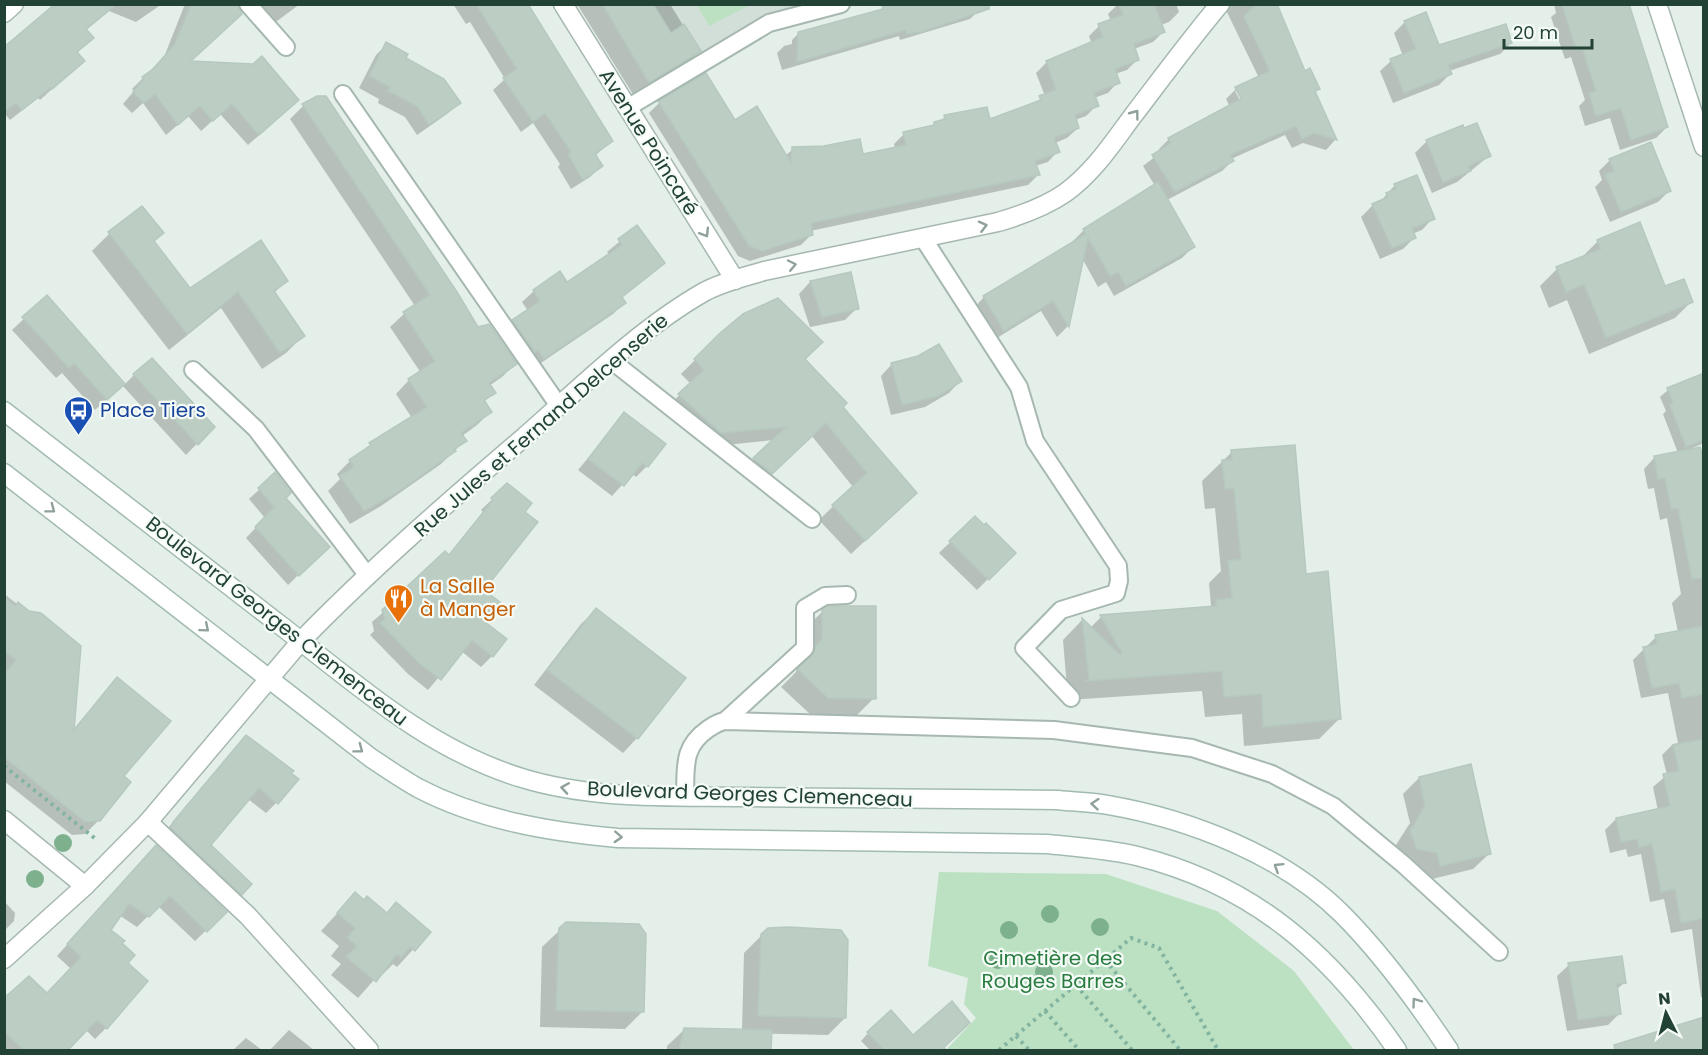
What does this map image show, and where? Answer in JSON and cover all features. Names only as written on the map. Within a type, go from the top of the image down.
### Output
[{"type":"main road","points":[[4,13],[14,4]]},
{"type":"main road","name":"Avenue Poincaré","points":[[563,4],[735,280]]},
{"type":"main road","name":"Rue Jules et Fernand Delcenserie","points":[[4,959],[85,886],[148,822],[301,641],[453,498],[654,326],[704,292],[764,271],[1017,217],[1035,210],[1066,192],[1098,163],[1220,4]]},
{"type":"main road","points":[[1657,4],[1704,147]]},
{"type":"main road","name":"Boulevard Georges Clemenceau","points":[[4,411],[382,706],[451,749],[480,764],[524,779],[563,788],[601,792],[685,796],[1058,800],[1108,805],[1197,828],[1268,860],[1311,887],[1341,913],[1400,980],[1449,1050]]},
{"type":"main road","name":"Boulevard Georges Clemenceau","points":[[4,473],[189,615],[268,680],[371,758],[418,788],[467,808],[518,824],[569,834],[618,838],[1047,844],[1136,855],[1175,867],[1243,897],[1294,933],[1330,966],[1362,1003],[1397,1050]]},
{"type":"main road","points":[[4,820],[85,886]]},
{"type":"main road","points":[[148,822],[248,916],[369,1050]]},
{"type":"lane","points":[[248,4],[286,47]]},
{"type":"lane","points":[[627,108],[769,23],[841,4]]},
{"type":"lane","points":[[343,94],[559,406]]},
{"type":"lane","points":[[923,238],[1019,387],[1035,441],[1118,566],[1119,581],[1116,593],[1061,610],[1024,648],[1071,698]]},
{"type":"lane","points":[[612,361],[812,519]]},
{"type":"lane","points":[[193,370],[256,429],[368,576]]},
{"type":"lane","points":[[725,721],[805,648],[805,608],[825,596],[847,595]]},
{"type":"lane","points":[[685,796],[687,758],[695,738],[719,722],[725,721],[1054,730],[1192,748],[1272,774],[1333,806],[1403,864],[1499,952]]},
{"type":"path","points":[[4,766],[115,855]]},
{"type":"path","points":[[999,1050],[1131,938],[1159,948],[1218,1050]]},
{"type":"path","points":[[1105,960],[1180,1050]]},
{"type":"path","points":[[1076,985],[1132,1050]]},
{"type":"path","points":[[1045,1011],[1079,1050]]},
{"type":"path","points":[[1016,1036],[1029,1050]]},
{"type":"shaded area","points":[[602,5],[804,5],[769,15],[650,84]]},
{"type":"green space","points":[[697,5],[750,5],[709,26]]},
{"type":"green space","name":"Cimetière des Rouges Barres","points":[[939,872],[1106,874],[1217,911],[1294,971],[1354,1050],[946,1050],[976,1018],[964,1004],[968,978],[928,966]]},
{"type":"building","points":[[55,4],[117,4],[86,29],[94,38],[77,52],[85,61],[52,89],[50,88],[22,110],[16,103],[4,112],[4,47]]},
{"type":"building","points":[[191,4],[238,4],[242,14],[191,61],[253,64],[262,56],[299,100],[259,135],[232,104],[213,121],[200,106],[178,125],[155,94],[144,103],[133,92],[144,79],[142,77],[153,69],[175,44]]},
{"type":"building","points":[[476,4],[528,4],[613,141],[595,154],[603,166],[583,180],[568,154],[571,152],[545,113],[533,122],[503,78],[517,69]]},
{"type":"building","points":[[602,4],[653,4],[671,33],[684,24],[701,51],[649,83]]},
{"type":"building","points":[[882,4],[989,4],[989,9],[921,32],[907,34],[906,30],[797,62],[798,32],[883,9]]},
{"type":"building","points":[[1119,4],[1154,4],[1165,32],[1134,44],[1139,60],[1115,69],[1120,83],[1094,93],[1099,106],[1075,115],[1079,128],[1054,138],[1060,152],[1035,161],[1040,175],[811,223],[813,235],[762,251],[749,246],[658,101],[706,73],[735,120],[757,106],[791,163],[792,147],[824,146],[860,139],[863,154],[906,145],[903,132],[934,125],[934,122],[945,119],[944,115],[987,107],[990,119],[1041,100],[1039,96],[1056,90],[1046,61],[1103,37],[1098,24],[1123,15]]},
{"type":"building","points":[[1256,4],[1277,4],[1305,71],[1310,68],[1320,89],[1315,91],[1337,140],[1314,133],[1302,139],[1296,126],[1230,155],[1234,161],[1175,192],[1152,155],[1171,143],[1168,138],[1241,99],[1235,87],[1270,71],[1244,17]]},
{"type":"building","points":[[1562,4],[1629,4],[1668,127],[1631,140],[1621,108],[1596,116],[1589,93],[1596,91],[1582,47],[1576,49]]},
{"type":"building","points":[[1426,12],[1439,45],[1506,24],[1512,43],[1448,65],[1452,74],[1404,93],[1390,59],[1416,49],[1404,21]]},
{"type":"building","points":[[386,42],[408,54],[406,58],[444,79],[461,103],[429,125],[417,106],[388,91],[390,87],[369,76]]},
{"type":"building","points":[[317,96],[326,96],[478,327],[489,324],[517,364],[489,383],[496,393],[484,400],[492,412],[461,433],[467,441],[396,493],[364,511],[340,476],[354,467],[349,460],[371,445],[369,443],[427,407],[408,379],[435,361],[403,312],[430,295],[302,104]]},
{"type":"building","points":[[1477,123],[1491,156],[1468,166],[1471,171],[1443,182],[1426,140],[1463,125],[1464,128]]},
{"type":"building","points":[[1651,142],[1671,191],[1621,212],[1605,175],[1614,171],[1609,159]]},
{"type":"building","points":[[1417,175],[1435,219],[1412,228],[1416,238],[1392,248],[1372,204],[1388,197],[1386,193],[1396,189],[1394,184]]},
{"type":"building","points":[[1158,182],[1195,247],[1126,286],[1118,272],[1110,276],[1088,238],[1069,327],[1053,301],[1004,331],[983,296],[1086,234],[1083,229]]},
{"type":"building","points":[[142,206],[164,233],[154,241],[190,288],[261,240],[288,281],[274,291],[305,336],[280,353],[238,292],[187,334],[108,232]]},
{"type":"building","points":[[1640,222],[1665,286],[1684,279],[1693,302],[1606,338],[1584,284],[1566,292],[1556,267],[1601,249],[1597,240]]},
{"type":"building","points":[[637,225],[665,263],[622,297],[626,303],[544,359],[538,350],[535,352],[512,320],[540,301],[533,290],[560,271],[567,282],[622,245],[618,239]]},
{"type":"building","points":[[851,272],[859,309],[822,317],[810,281]]},
{"type":"building","points":[[47,295],[125,384],[107,400],[74,363],[69,368],[22,317]]},
{"type":"building","points":[[778,298],[823,342],[805,359],[847,403],[843,407],[917,493],[865,541],[832,505],[867,473],[826,423],[772,474],[753,458],[786,427],[721,433],[678,394],[704,370],[694,359],[719,334],[743,314]]},
{"type":"building","points":[[939,344],[962,381],[938,396],[902,405],[891,363],[918,356]]},
{"type":"building","points":[[152,358],[215,427],[198,445],[133,374]]},
{"type":"building","points":[[1704,373],[1704,440],[1686,447],[1670,405],[1673,403],[1667,388]]},
{"type":"building","points":[[624,412],[666,444],[648,467],[642,463],[624,486],[588,459]]},
{"type":"building","points":[[1295,445],[1306,574],[1328,571],[1341,719],[1263,727],[1262,694],[1224,697],[1222,671],[1085,681],[1089,679],[1082,618],[1120,655],[1122,653],[1100,615],[1216,606],[1216,600],[1232,598],[1228,561],[1241,559],[1234,488],[1225,489],[1222,460],[1232,460],[1231,450]]},
{"type":"building","points":[[1700,447],[1704,464],[1704,578],[1692,579],[1678,508],[1671,509],[1665,478],[1658,479],[1654,456]]},
{"type":"building","points":[[275,472],[291,493],[286,498],[330,547],[299,576],[255,527],[274,507],[258,488]]},
{"type":"building","points":[[507,483],[532,503],[525,512],[538,522],[484,590],[500,602],[481,619],[507,639],[493,657],[472,640],[441,680],[419,663],[380,623],[385,619],[382,610],[445,551],[449,555],[493,500],[491,498]]},
{"type":"building","points":[[975,516],[984,525],[986,523],[1016,553],[989,580],[949,541]]},
{"type":"building","points":[[4,596],[15,606],[18,602],[29,611],[41,613],[81,646],[74,730],[117,677],[171,721],[124,776],[131,782],[100,821],[85,822],[4,757],[4,674],[16,660],[4,651]]},
{"type":"building","points":[[828,606],[876,606],[876,699],[828,698],[797,669],[812,655],[822,639],[822,610]]},
{"type":"building","points":[[596,608],[686,678],[638,739],[547,670]]},
{"type":"building","points":[[1704,626],[1704,694],[1682,698],[1679,683],[1652,688],[1643,647],[1657,644],[1655,635]]},
{"type":"building","points":[[246,735],[294,771],[291,773],[299,779],[278,804],[259,788],[211,845],[252,884],[242,895],[171,828],[173,822]]},
{"type":"building","points":[[1704,739],[1704,918],[1681,923],[1675,889],[1661,892],[1652,844],[1639,847],[1637,839],[1621,842],[1616,818],[1670,806],[1663,774],[1679,771],[1673,745]]},
{"type":"building","points":[[1471,764],[1491,854],[1440,866],[1437,853],[1417,849],[1410,831],[1425,806],[1419,777]]},
{"type":"building","points":[[156,845],[227,912],[207,932],[170,896],[149,917],[129,904],[111,930],[125,941],[122,943],[135,955],[128,963],[148,981],[107,1029],[97,1020],[68,1050],[24,1050],[4,1032],[4,998],[29,976],[47,993],[81,957],[67,944]]},
{"type":"building","points":[[355,892],[364,900],[367,896],[387,913],[396,902],[431,932],[415,951],[410,947],[401,958],[397,954],[376,982],[346,957],[357,946],[347,938],[355,928],[337,913]]},
{"type":"building","points":[[566,922],[639,924],[646,934],[644,1012],[556,1010],[559,928]]},
{"type":"building","points":[[768,928],[841,930],[848,940],[846,1018],[758,1016],[761,934]]},
{"type":"building","points":[[1622,956],[1626,983],[1617,984],[1621,1014],[1578,1020],[1568,963]]},
{"type":"building","points":[[952,1001],[970,1023],[941,1050],[884,1050],[867,1032],[891,1010],[913,1035]]},
{"type":"building","points":[[1704,1017],[1704,1050],[1615,1050],[1614,1045]]},
{"type":"building","points":[[684,1028],[772,1030],[771,1050],[679,1050]]},
{"type":"place","name":"Place Tiers","points":[[79,436]]},
{"type":"place","name":"La Salle à Manger","points":[[399,624]]}]
